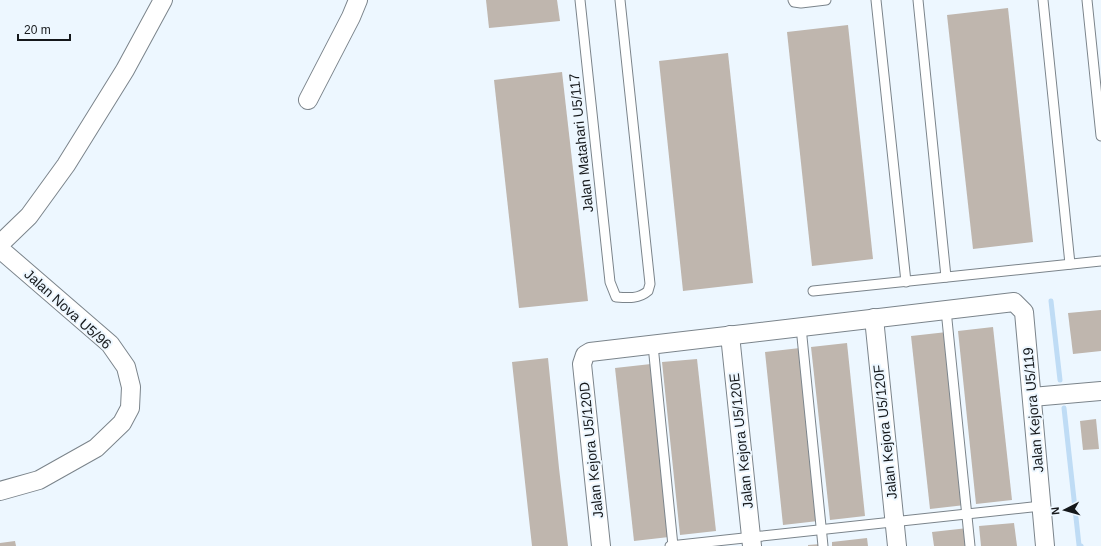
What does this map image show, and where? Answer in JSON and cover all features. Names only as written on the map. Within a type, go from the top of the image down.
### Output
[{"type":"street","points":[[0,244],[29,216],[66,165],[125,70],[164,0]]},
{"type":"street","points":[[308,100],[351,17],[358,0]]},
{"type":"street","name":"Jalan Nova U5/96","points":[[0,249],[110,344],[126,367],[131,387],[130,408],[122,423],[96,448],[40,480],[0,491]]},
{"type":"street","name":"Jalan Kejora U5/119","points":[[946,310],[1014,302],[1024,312],[1045,546]]},
{"type":"street","points":[[653,345],[946,310]]},
{"type":"street","name":"Jalan Kejora U5/120F","points":[[874,318],[897,546]]},
{"type":"street","name":"Jalan Kejora U5/120E","points":[[730,335],[751,542]]},
{"type":"street","name":"Jalan Kejora U5/120D","points":[[601,546],[582,364],[585,355],[590,352],[653,345]]},
{"type":"street","points":[[1032,397],[1101,391]]},
{"type":"lane","name":"Jalan Matahari U5/117","points":[[580,0],[610,282],[616,297],[628,298],[643,295],[648,291],[650,284],[620,0]]},
{"type":"lane","points":[[793,0],[794,2],[801,3],[826,0]]},
{"type":"lane","points":[[876,0],[906,282]]},
{"type":"lane","points":[[918,0],[946,278]]},
{"type":"lane","points":[[1043,0],[1070,264]]},
{"type":"lane","points":[[1087,0],[1101,136]]},
{"type":"lane","points":[[813,291],[1101,261]]},
{"type":"lane","points":[[946,310],[970,546]]},
{"type":"lane","points":[[801,327],[823,546]]},
{"type":"lane","points":[[653,345],[673,546]]},
{"type":"lane","points":[[670,546],[751,542],[821,530],[1041,506]]},
{"type":"building","points":[[486,0],[557,0],[560,21],[489,28]]},
{"type":"building","points":[[1008,8],[1033,242],[973,249],[947,15]]},
{"type":"building","points":[[848,25],[873,259],[812,266],[787,32]]},
{"type":"building","points":[[728,53],[753,283],[683,291],[659,61]]},
{"type":"building","points":[[562,72],[588,301],[519,308],[494,80]]},
{"type":"building","points":[[1101,310],[1101,351],[1073,354],[1068,313]]},
{"type":"building","points":[[993,327],[1012,500],[976,504],[958,331]]},
{"type":"building","points":[[947,332],[965,505],[930,509],[911,336]]},
{"type":"building","points":[[847,343],[865,516],[830,520],[811,347]]},
{"type":"building","points":[[800,348],[818,521],[783,525],[765,352]]},
{"type":"building","points":[[548,358],[568,546],[532,546],[512,362]]},
{"type":"building","points":[[697,359],[716,531],[680,535],[662,362]]},
{"type":"building","points":[[651,364],[669,537],[634,541],[615,368]]},
{"type":"building","points":[[1096,419],[1099,449],[1083,450],[1080,421]]},
{"type":"building","points":[[1014,523],[1017,546],[981,546],[979,526]]},
{"type":"building","points":[[968,528],[970,546],[934,546],[932,532]]},
{"type":"building","points":[[867,538],[868,546],[832,546],[832,542]]},
{"type":"building","points":[[15,541],[16,546],[0,546],[0,543]]},
{"type":"building","points":[[821,544],[821,546],[808,546],[808,545]]},
{"type":"waterway","points":[[1051,301],[1060,380]]},
{"type":"waterway","points":[[1064,408],[1079,545],[1081,546]]}]
